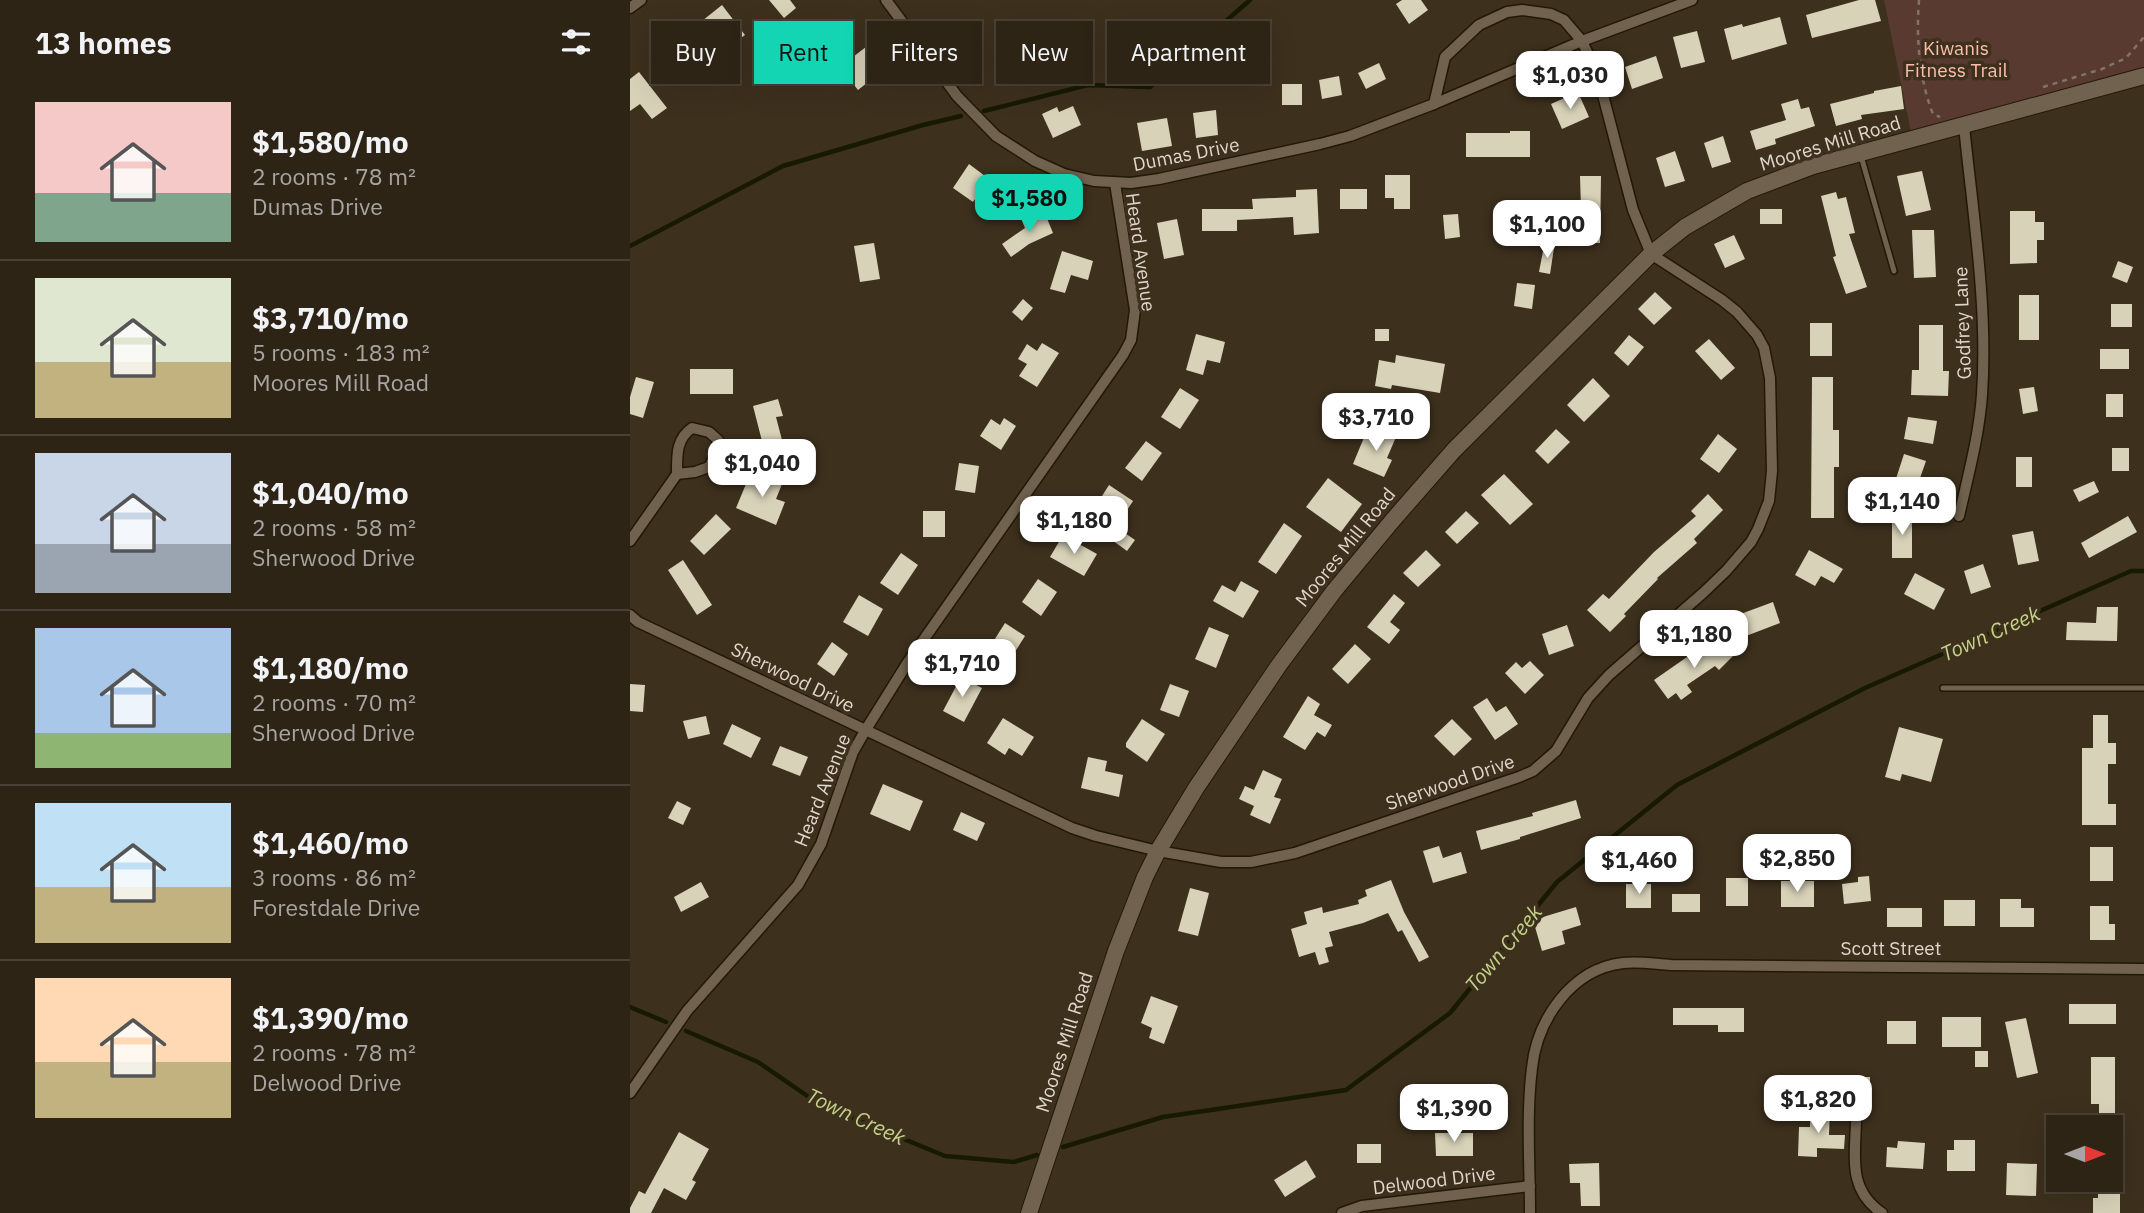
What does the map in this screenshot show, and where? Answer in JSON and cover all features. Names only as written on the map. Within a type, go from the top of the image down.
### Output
[{"type":"street","points":[[630,8],[641,0]]},
{"type":"street","name":"Dumas Drive","points":[[886,0],[957,96],[996,136],[1035,161],[1064,174],[1115,183],[1159,179],[1350,136],[1434,104],[1582,41],[1692,0]]},
{"type":"street","points":[[1434,104],[1445,57],[1479,24],[1507,12],[1522,10],[1551,14],[1564,20],[1582,41],[1598,76],[1633,210],[1651,254]]},
{"type":"street","name":"Moores Mill Road","points":[[1030,1213],[1116,951],[1158,851],[1196,788],[1334,591],[1454,450],[1651,254],[1685,227],[1747,191],[1813,166],[2144,76]]},
{"type":"street","name":"Godfrey Lane","points":[[1959,516],[1982,397],[1983,349],[1964,126]]},
{"type":"street","name":"Heard Avenue","points":[[630,1093],[687,1011],[799,885],[821,844],[853,752],[865,731],[908,662],[1131,340],[1135,310],[1115,183]]},
{"type":"street","name":"Sherwood Drive","points":[[630,615],[638,622],[1072,828],[1158,851],[1231,862],[1251,862],[1295,853],[1506,782],[1533,771],[1556,751],[1588,698],[1608,675],[1726,571],[1758,529],[1769,501],[1772,471],[1770,378],[1764,348],[1750,327],[1722,300],[1651,254]]},
{"type":"street","points":[[630,541],[677,474],[679,441],[684,434],[692,428],[709,432],[718,440],[717,453],[709,467],[677,474]]},
{"type":"street","name":"Scott Street","points":[[1530,1213],[1532,1067],[1539,1038],[1560,999],[1579,979],[1591,972],[1622,963],[2144,969]]},
{"type":"street","points":[[1856,1122],[1856,1177],[1861,1192],[1872,1206],[1882,1213]]},
{"type":"street","name":"Delwood Drive","points":[[1342,1213],[1362,1206],[1530,1186]]},
{"type":"lane","points":[[1860,153],[1894,271]]},
{"type":"lane","points":[[1943,688],[2144,688]]},
{"type":"path","points":[[1919,0],[1919,47],[1928,100],[1933,114],[1947,116]]},
{"type":"path","points":[[2040,88],[2102,69],[2126,58],[2144,37]]},
{"type":"green space","name":"Kiwanis Fitness Trail","points":[[1884,0],[2144,0],[2144,69],[1911,132]]},
{"type":"building","points":[[769,0],[790,0],[796,8],[784,18]]},
{"type":"building","points":[[1402,0],[1421,0],[1428,10],[1409,24],[1396,4]]},
{"type":"building","points":[[1859,0],[1875,0],[1881,21],[1812,38],[1806,15]]},
{"type":"building","points":[[722,5],[734,21],[702,21]]},
{"type":"building","points":[[1780,17],[1787,44],[1732,60],[1724,29]]},
{"type":"building","points":[[1697,31],[1705,62],[1681,68],[1673,37]]},
{"type":"building","points":[[867,46],[867,83],[858,90],[853,84],[853,57]]},
{"type":"building","points":[[1656,56],[1663,78],[1632,89],[1625,67]]},
{"type":"building","points":[[1379,63],[1386,79],[1366,89],[1358,73]]},
{"type":"building","points":[[639,72],[667,108],[652,119],[640,104],[630,111],[630,79]]},
{"type":"building","points":[[1339,76],[1342,95],[1322,99],[1319,80]]},
{"type":"building","points":[[1282,84],[1302,84],[1302,105],[1282,105]]},
{"type":"building","points":[[1901,86],[1904,109],[1861,115],[1862,119],[1836,126],[1830,104]]},
{"type":"building","points":[[1578,92],[1589,117],[1562,129],[1551,104]]},
{"type":"building","points":[[1798,99],[1801,109],[1809,107],[1815,126],[1775,139],[1776,144],[1756,150],[1750,131],[1786,120],[1781,104]]},
{"type":"building","points":[[1073,106],[1081,125],[1053,138],[1042,114],[1057,107],[1059,112]]},
{"type":"building","points":[[1216,110],[1218,135],[1196,138],[1193,113]]},
{"type":"building","points":[[1167,118],[1172,146],[1142,151],[1137,123]]},
{"type":"building","points":[[1530,131],[1530,157],[1466,157],[1466,133]]},
{"type":"building","points":[[1723,136],[1731,162],[1712,168],[1704,143]]},
{"type":"building","points":[[1675,151],[1685,181],[1665,187],[1656,158]]},
{"type":"building","points":[[969,164],[989,179],[973,202],[953,188]]},
{"type":"building","points":[[1922,171],[1931,210],[1906,216],[1897,176]]},
{"type":"building","points":[[1385,175],[1410,175],[1410,209],[1394,209],[1394,198],[1385,198]]},
{"type":"building","points":[[1580,176],[1601,176],[1600,243],[1582,243]]},
{"type":"building","points":[[1317,189],[1319,233],[1294,235],[1293,217],[1237,220],[1237,231],[1202,231],[1202,209],[1253,209],[1252,199],[1296,197],[1296,190]]},
{"type":"building","points":[[1340,189],[1367,189],[1367,209],[1340,209]]},
{"type":"building","points":[[1836,192],[1838,199],[1846,197],[1855,233],[1849,234],[1867,287],[1846,294],[1833,257],[1836,256],[1821,196]]},
{"type":"building","points":[[1760,209],[1782,209],[1782,224],[1760,224]]},
{"type":"building","points":[[1044,211],[1053,233],[1029,244],[1011,257],[1002,244],[1025,228],[1022,221]]},
{"type":"building","points":[[2010,211],[2035,211],[2035,222],[2044,222],[2044,240],[2037,240],[2037,263],[2010,264]]},
{"type":"building","points":[[1458,214],[1460,237],[1445,239],[1443,215]]},
{"type":"building","points":[[1177,219],[1184,255],[1164,259],[1157,223]]},
{"type":"building","points":[[1912,230],[1934,230],[1936,277],[1914,278]]},
{"type":"building","points":[[1734,235],[1745,259],[1725,268],[1714,244]]},
{"type":"building","points":[[874,243],[880,279],[860,282],[854,246]]},
{"type":"building","points":[[1544,246],[1554,248],[1550,274],[1539,272]]},
{"type":"building","points":[[1062,251],[1093,261],[1088,280],[1071,275],[1065,293],[1050,289]]},
{"type":"building","points":[[2118,261],[2133,267],[2127,283],[2112,277]]},
{"type":"building","points":[[1517,283],[1535,285],[1532,309],[1514,306]]},
{"type":"building","points":[[1655,292],[1672,308],[1654,325],[1638,309]]},
{"type":"building","points":[[2019,295],[2039,295],[2039,340],[2019,340]]},
{"type":"building","points":[[1023,299],[1033,308],[1022,321],[1012,312]]},
{"type":"building","points":[[2111,304],[2132,304],[2132,327],[2111,327]]},
{"type":"building","points":[[1810,323],[1832,323],[1832,356],[1810,356]]},
{"type":"building","points":[[1919,325],[1943,325],[1943,371],[1949,371],[1948,396],[1911,395],[1912,370],[1919,370]]},
{"type":"building","points":[[1375,329],[1389,329],[1389,341],[1375,341]]},
{"type":"building","points":[[1196,334],[1225,342],[1220,363],[1207,360],[1203,375],[1186,370]]},
{"type":"building","points":[[1629,335],[1644,347],[1628,366],[1614,353]]},
{"type":"building","points":[[1709,339],[1735,368],[1721,380],[1695,351]]},
{"type":"building","points":[[1042,343],[1059,353],[1037,387],[1019,376],[1027,364],[1018,359],[1027,344],[1037,351]]},
{"type":"building","points":[[2100,349],[2129,349],[2129,369],[2100,369]]},
{"type":"building","points":[[1396,355],[1445,364],[1440,393],[1392,385],[1391,389],[1375,386],[1379,360],[1395,363]]},
{"type":"building","points":[[690,369],[733,369],[733,394],[690,394]]},
{"type":"building","points":[[636,377],[654,382],[643,418],[630,414],[630,397]]},
{"type":"building","points":[[1812,377],[1833,377],[1833,430],[1839,430],[1839,467],[1834,467],[1834,518],[1811,518]]},
{"type":"building","points":[[1593,378],[1610,396],[1584,422],[1567,405]]},
{"type":"building","points":[[2034,387],[2038,411],[2023,414],[2019,389]]},
{"type":"building","points":[[1180,388],[1199,400],[1180,429],[1161,417]]},
{"type":"building","points":[[2106,394],[2123,394],[2123,417],[2106,417]]},
{"type":"building","points":[[778,399],[783,416],[776,417],[782,440],[763,445],[753,406]]},
{"type":"building","points":[[1908,417],[1937,421],[1933,444],[1904,439]]},
{"type":"building","points":[[1004,418],[1016,426],[1001,450],[980,436],[991,419],[1000,425]]},
{"type":"building","points":[[1556,429],[1570,442],[1548,464],[1535,451]]},
{"type":"building","points":[[1378,430],[1396,437],[1387,458],[1392,460],[1384,477],[1353,464],[1365,435],[1374,439]]},
{"type":"building","points":[[1718,434],[1737,449],[1719,473],[1700,459]]},
{"type":"building","points":[[1146,441],[1162,453],[1142,481],[1125,468]]},
{"type":"building","points":[[2112,448],[2129,448],[2129,471],[2112,471]]},
{"type":"building","points":[[1904,454],[1926,461],[1913,498],[1892,491]]},
{"type":"building","points":[[2016,457],[2032,457],[2032,487],[2016,487]]},
{"type":"building","points":[[959,463],[979,466],[975,493],[955,490]]},
{"type":"building","points":[[751,472],[782,484],[776,499],[785,502],[776,525],[736,508]]},
{"type":"building","points":[[1504,474],[1533,504],[1510,525],[1481,495]]},
{"type":"building","points":[[1328,478],[1362,504],[1341,532],[1306,507]]},
{"type":"building","points":[[2094,481],[2099,492],[2079,502],[2073,490]]},
{"type":"building","points":[[1109,485],[1133,501],[1114,530],[1090,515]]},
{"type":"building","points":[[1708,494],[1723,510],[1694,539],[1697,543],[1657,578],[1610,632],[1587,610],[1603,594],[1609,599],[1654,552],[1696,516],[1691,511]]},
{"type":"building","points":[[923,511],[945,511],[945,537],[923,537]]},
{"type":"building","points":[[1466,511],[1479,523],[1457,544],[1445,532]]},
{"type":"building","points":[[716,514],[731,529],[704,555],[690,541]]},
{"type":"building","points":[[1892,516],[1912,516],[1912,558],[1892,558]]},
{"type":"building","points":[[2128,516],[2137,532],[2089,558],[2081,543]]},
{"type":"building","points":[[1284,523],[1302,536],[1276,574],[1258,562]]},
{"type":"building","points":[[1119,529],[1135,540],[1127,551],[1112,540]]},
{"type":"building","points":[[2033,531],[2039,561],[2018,565],[2012,535]]},
{"type":"building","points":[[1063,535],[1097,554],[1084,576],[1050,557]]},
{"type":"building","points":[[1426,550],[1441,565],[1418,587],[1403,573]]},
{"type":"building","points":[[1809,550],[1843,569],[1834,583],[1821,576],[1815,586],[1795,575]]},
{"type":"building","points":[[901,553],[918,565],[898,595],[880,583]]},
{"type":"building","points":[[683,560],[712,605],[697,615],[668,570]]},
{"type":"building","points":[[1983,564],[1991,587],[1971,594],[1964,571]]},
{"type":"building","points":[[1915,573],[1945,589],[1934,610],[1904,594]]},
{"type":"building","points":[[1038,579],[1057,592],[1041,616],[1022,602]]},
{"type":"building","points":[[1241,581],[1259,591],[1243,618],[1213,601],[1222,585],[1235,592]]},
{"type":"building","points":[[1394,594],[1405,603],[1390,622],[1400,630],[1389,644],[1367,627]]},
{"type":"building","points":[[859,595],[883,609],[868,636],[843,622]]},
{"type":"building","points":[[1773,602],[1780,623],[1746,636],[1738,615]]},
{"type":"building","points":[[2097,607],[2118,607],[2117,641],[2066,640],[2067,622],[2096,623]]},
{"type":"building","points":[[1005,623],[1025,636],[1008,663],[988,650]]},
{"type":"building","points":[[1567,625],[1574,646],[1549,655],[1542,634]]},
{"type":"building","points":[[1209,627],[1229,635],[1216,668],[1195,659]]},
{"type":"building","points":[[1721,636],[1736,653],[1719,670],[1715,666],[1687,685],[1692,692],[1681,700],[1676,693],[1668,699],[1654,680],[1687,657],[1692,664]]},
{"type":"building","points":[[832,642],[848,654],[834,676],[817,664]]},
{"type":"building","points":[[1355,644],[1371,659],[1348,684],[1332,669]]},
{"type":"building","points":[[1530,661],[1544,675],[1525,694],[1505,673],[1516,662],[1522,668]]},
{"type":"building","points":[[961,677],[982,688],[964,722],[943,711]]},
{"type":"building","points":[[630,684],[645,685],[643,712],[630,711]]},
{"type":"building","points":[[1170,684],[1189,691],[1179,717],[1160,710]]},
{"type":"building","points":[[1308,696],[1320,704],[1314,715],[1332,725],[1325,737],[1317,732],[1305,750],[1283,737]]},
{"type":"building","points":[[1487,698],[1496,712],[1506,706],[1518,724],[1495,740],[1473,707]]},
{"type":"building","points":[[2093,715],[2108,715],[2108,743],[2116,743],[2116,764],[2108,764],[2108,804],[2116,804],[2116,825],[2082,825],[2082,748],[2093,748]]},
{"type":"building","points":[[706,716],[710,734],[688,739],[683,721]]},
{"type":"building","points":[[1003,718],[1034,737],[1022,756],[1009,748],[1005,755],[987,743]]},
{"type":"building","points":[[1142,719],[1165,734],[1147,762],[1126,747]]},
{"type":"building","points":[[1452,719],[1472,739],[1454,756],[1434,736]]},
{"type":"building","points":[[732,724],[761,738],[751,758],[723,744]]},
{"type":"building","points":[[1899,727],[1943,739],[1931,782],[1902,774],[1900,781],[1885,777]]},
{"type":"building","points":[[780,746],[808,757],[800,776],[772,765]]},
{"type":"building","points":[[1088,757],[1107,761],[1105,771],[1123,775],[1119,797],[1081,788]]},
{"type":"building","points":[[1263,770],[1282,779],[1274,797],[1281,799],[1270,824],[1250,815],[1254,806],[1239,799],[1245,786],[1254,790]]},
{"type":"building","points":[[883,784],[923,801],[910,831],[870,814]]},
{"type":"building","points":[[1576,800],[1581,818],[1481,850],[1476,831],[1533,816],[1532,813]]},
{"type":"building","points":[[677,801],[691,808],[683,825],[668,818]]},
{"type":"building","points":[[961,812],[985,823],[977,841],[953,830]]},
{"type":"building","points":[[1439,846],[1443,858],[1461,852],[1467,873],[1433,883],[1423,851]]},
{"type":"building","points":[[2090,847],[2113,847],[2113,881],[2090,881]]},
{"type":"building","points":[[1869,876],[1871,901],[1844,904],[1842,884],[1858,882],[1858,877]]},
{"type":"building","points":[[1726,878],[1748,878],[1748,906],[1726,906]]},
{"type":"building","points":[[1391,880],[1404,912],[1429,957],[1419,962],[1402,930],[1398,932],[1388,913],[1329,932],[1333,946],[1325,948],[1329,962],[1319,965],[1315,952],[1299,957],[1291,929],[1307,924],[1304,912],[1322,907],[1323,913],[1359,904],[1358,900],[1367,896],[1365,890]]},
{"type":"building","points":[[1781,881],[1814,881],[1814,907],[1781,907]]},
{"type":"building","points":[[701,882],[709,897],[681,912],[674,897]]},
{"type":"building","points":[[1626,884],[1651,884],[1651,908],[1626,908]]},
{"type":"building","points":[[1190,888],[1209,893],[1198,936],[1178,931]]},
{"type":"building","points":[[1672,894],[1700,894],[1700,912],[1672,912]]},
{"type":"building","points":[[2000,899],[2021,899],[2021,908],[2034,908],[2034,927],[2000,927]]},
{"type":"building","points":[[1944,900],[1975,900],[1975,926],[1944,926]]},
{"type":"building","points":[[2090,906],[2109,906],[2109,924],[2115,924],[2115,940],[2090,940]]},
{"type":"building","points":[[1576,907],[1581,925],[1562,931],[1565,944],[1542,951],[1533,920]]},
{"type":"building","points":[[1887,908],[1922,908],[1922,927],[1887,927]]},
{"type":"building","points":[[1151,996],[1178,1006],[1164,1044],[1149,1038],[1152,1028],[1141,1023]]},
{"type":"building","points":[[2069,1004],[2116,1004],[2116,1024],[2069,1024]]},
{"type":"building","points":[[1673,1008],[1744,1008],[1744,1032],[1718,1032],[1718,1025],[1673,1025]]},
{"type":"building","points":[[1942,1017],[1981,1017],[1981,1047],[1942,1047]]},
{"type":"building","points":[[2026,1018],[2038,1073],[2017,1078],[2005,1022]]},
{"type":"building","points":[[1887,1021],[1916,1021],[1916,1044],[1887,1044]]},
{"type":"building","points":[[1975,1051],[1988,1051],[1988,1067],[1975,1067]]},
{"type":"building","points":[[2091,1057],[2115,1057],[2115,1115],[2099,1115],[2099,1104],[2091,1104]]},
{"type":"building","points":[[1845,1077],[1870,1077],[1870,1093],[1845,1093]]},
{"type":"building","points":[[1810,1108],[1830,1109],[1829,1135],[1845,1135],[1844,1149],[1817,1148],[1817,1157],[1798,1156],[1799,1127],[1810,1127]]},
{"type":"building","points":[[679,1132],[709,1149],[692,1180],[696,1182],[686,1200],[664,1188],[651,1213],[630,1213],[639,1191],[645,1194]]},
{"type":"building","points":[[1435,1133],[1473,1133],[1473,1156],[1436,1156]]},
{"type":"building","points":[[1954,1140],[1975,1140],[1975,1171],[1947,1171],[1947,1150],[1954,1150]]},
{"type":"building","points":[[1898,1141],[1925,1143],[1923,1169],[1886,1167],[1887,1147],[1897,1148]]},
{"type":"building","points":[[1357,1144],[1381,1144],[1381,1163],[1357,1163]]},
{"type":"building","points":[[1306,1160],[1316,1177],[1285,1197],[1274,1180]]},
{"type":"building","points":[[1599,1163],[1600,1206],[1581,1206],[1580,1183],[1570,1183],[1569,1164]]},
{"type":"building","points":[[2007,1163],[2037,1164],[2036,1196],[2006,1195]]},
{"type":"building","points":[[2098,1192],[2120,1192],[2120,1213],[2093,1213],[2093,1198],[2098,1198]]},
{"type":"waterway","points":[[984,111],[1088,85],[1150,87],[1250,0]]},
{"type":"waterway","points":[[630,246],[783,166],[961,116]]},
{"type":"waterway","name":"Town Creek","points":[[1063,1147],[1163,1117],[1346,1090],[1450,1013],[1557,882],[1677,785],[1865,688],[2131,571],[2144,571]]},
{"type":"waterway","name":"Town Creek","points":[[630,1007],[666,1022]]},
{"type":"waterway","name":"Town Creek","points":[[686,1031],[758,1062],[819,1104],[945,1156],[1014,1162],[1037,1155]]}]
